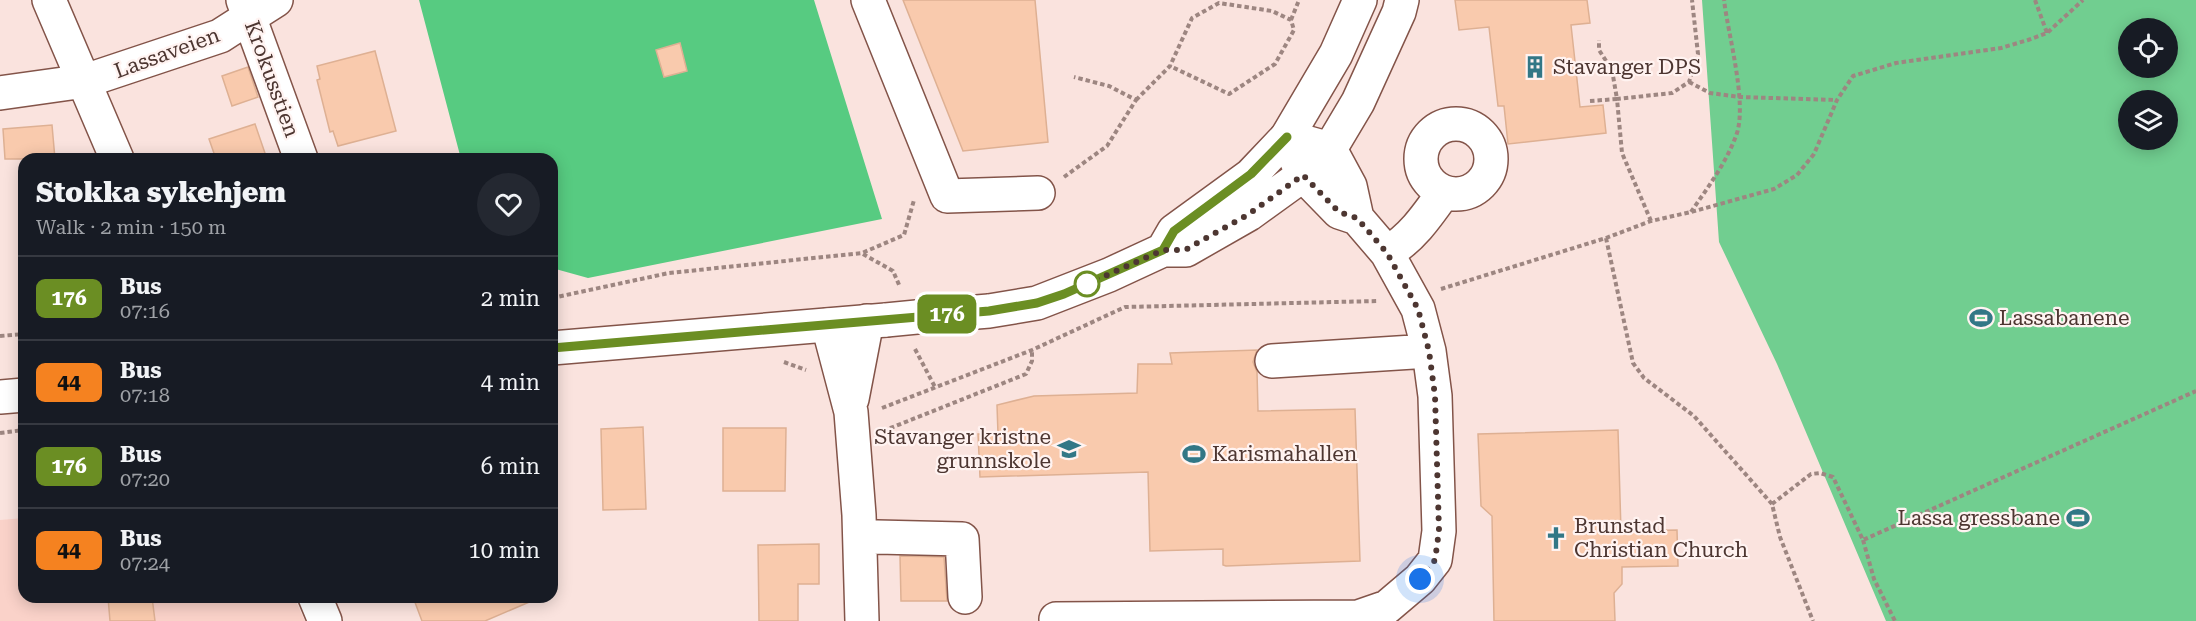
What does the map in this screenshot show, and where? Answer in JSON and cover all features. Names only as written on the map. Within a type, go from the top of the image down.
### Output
[{"type":"street","points":[[48,0],[86,81],[115,153]]},
{"type":"street","points":[[868,0],[947,196],[1038,193]]},
{"type":"street","points":[[1163,250],[1174,231],[1251,174],[1287,137],[1336,54],[1360,0]]},
{"type":"street","points":[[558,348],[989,311],[1037,303],[1100,279],[1163,250],[1185,250],[1249,214],[1303,175],[1330,150],[1358,102],[1402,0]]},
{"type":"street","name":"Lassaveien","points":[[0,93],[86,81],[219,36],[256,5]]},
{"type":"street","name":"Krokusstien","points":[[256,5],[299,153]]},
{"type":"street","points":[[1056,619],[1358,617],[1387,607],[1420,579],[1435,560],[1439,531],[1435,396],[1429,351],[1418,309],[1387,253],[1357,218],[1350,186],[1330,150],[1287,137]]},
{"type":"street","points":[[1287,137],[1303,175],[1339,212],[1357,218]]},
{"type":"street","points":[[1387,253],[1401,244],[1421,225],[1444,192]]},
{"type":"street","points":[[862,621],[860,539],[866,410],[856,371],[876,320]]},
{"type":"street","points":[[828,325],[866,410]]},
{"type":"street","points":[[1272,361],[1429,351]]},
{"type":"street","points":[[0,397],[18,396]]},
{"type":"street","points":[[860,539],[877,537],[962,539],[965,597]]},
{"type":"street","points":[[318,603],[325,621]]},
{"type":"path","points":[[1170,66],[1229,94],[1275,64],[1294,30],[1291,20],[1299,0]]},
{"type":"path","points":[[1590,101],[1672,93],[1689,82],[1698,54],[1692,0]]},
{"type":"path","points":[[1691,212],[1726,160],[1738,130],[1740,97],[1724,0]]},
{"type":"path","points":[[2035,0],[2047,33]]},
{"type":"path","points":[[1440,289],[1606,238],[1651,221],[1774,189],[1797,175],[1814,154],[1837,100],[1853,76],[1896,63],[2001,48],[2047,33],[2083,0]]},
{"type":"path","points":[[1038,193],[1059,188],[1065,175],[1107,146],[1136,100],[1170,66],[1192,18],[1219,3],[1272,11],[1291,20]]},
{"type":"path","points":[[1599,39],[1599,50],[1611,70],[1617,99],[1622,153],[1651,221]]},
{"type":"path","points":[[1074,77],[1109,86],[1136,100]]},
{"type":"path","points":[[1689,82],[1710,93],[1740,97],[1837,100]]},
{"type":"path","points":[[558,297],[669,273],[862,253],[904,235],[914,199]]},
{"type":"path","points":[[1606,238],[1633,363],[1644,378],[1702,424],[1772,504],[1780,537],[1813,621]]},
{"type":"path","points":[[866,410],[936,389],[1032,350],[1125,307],[1379,301]]},
{"type":"path","points":[[0,336],[18,334]]},
{"type":"path","points":[[881,432],[1026,374],[1032,361],[1032,350]]},
{"type":"path","points":[[1863,540],[2196,391]]},
{"type":"path","points":[[0,433],[18,431]]},
{"type":"path","points":[[1772,504],[1810,474],[1820,473],[1833,477],[1863,540],[1874,579],[1895,621]]},
{"type":"shaded area","points":[[18,518],[18,603],[297,603],[305,621],[0,621],[0,520]]},
{"type":"green space","points":[[419,0],[814,0],[882,219],[588,278],[558,270],[558,153],[459,153]]},
{"type":"green space","name":"Lassabanene","points":[[1702,0],[2196,0],[2196,621],[1886,621],[1777,364],[1719,242]]},
{"type":"building","points":[[903,0],[1035,0],[1048,142],[963,151]]},
{"type":"building","name":"Stavanger DPS","points":[[1455,0],[1587,0],[1590,23],[1571,25],[1580,107],[1603,105],[1606,133],[1508,144],[1504,106],[1498,106],[1489,27],[1459,30]]},
{"type":"building","points":[[680,43],[687,71],[664,77],[656,50]]},
{"type":"building","points":[[375,51],[396,131],[338,146],[333,131],[330,132],[317,80],[320,79],[317,66]]},
{"type":"building","points":[[248,67],[258,97],[232,106],[222,76]]},
{"type":"building","points":[[255,124],[265,153],[214,153],[209,139]]},
{"type":"building","points":[[52,125],[54,153],[18,153],[18,159],[5,159],[3,129]]},
{"type":"building","points":[[1257,350],[1253,362],[1257,372],[1258,411],[1355,409],[1360,561],[1226,566],[1223,565],[1223,549],[1150,551],[1148,472],[980,477],[978,434],[998,434],[997,405],[1034,396],[1137,393],[1138,364],[1172,364],[1170,353]]},
{"type":"building","points":[[643,427],[646,509],[603,510],[601,429]]},
{"type":"building","points":[[723,428],[786,428],[785,491],[723,491]]},
{"type":"building","name":"Brunstad Christian Church","points":[[1618,430],[1621,531],[1677,530],[1678,566],[1622,567],[1622,584],[1614,593],[1615,621],[1494,621],[1492,516],[1481,506],[1478,434]]},
{"type":"building","points":[[819,544],[819,584],[798,584],[798,621],[759,621],[758,545]]},
{"type":"building","points":[[900,556],[944,557],[947,601],[901,601]]},
{"type":"building","points":[[108,603],[153,603],[155,621],[110,621]]},
{"type":"building","points":[[415,603],[527,603],[485,621],[422,621]]},
{"type":"bus line","name":"176","points":[[558,348],[989,311],[1037,303],[1064,294],[1163,250],[1174,231],[1251,174],[1287,137]]},
{"type":"place","name":"Stavanger DPS","points":[[1535,67]]},
{"type":"place","name":"Lassabanene","points":[[1981,318]]},
{"type":"place","name":"Stavanger kristne grunnskole","points":[[1069,449]]},
{"type":"place","name":"Karismahallen","points":[[1194,454]]},
{"type":"place","name":"Lassa gressbane","points":[[2078,518]]},
{"type":"place","name":"Brunstad Christian Church","points":[[1556,538]]},
{"type":"route","points":[[1087,284],[1163,250],[1185,250],[1249,214],[1303,175],[1339,212],[1357,218],[1387,253],[1418,309],[1429,351],[1435,396],[1439,531],[1435,560],[1420,579]]}]
